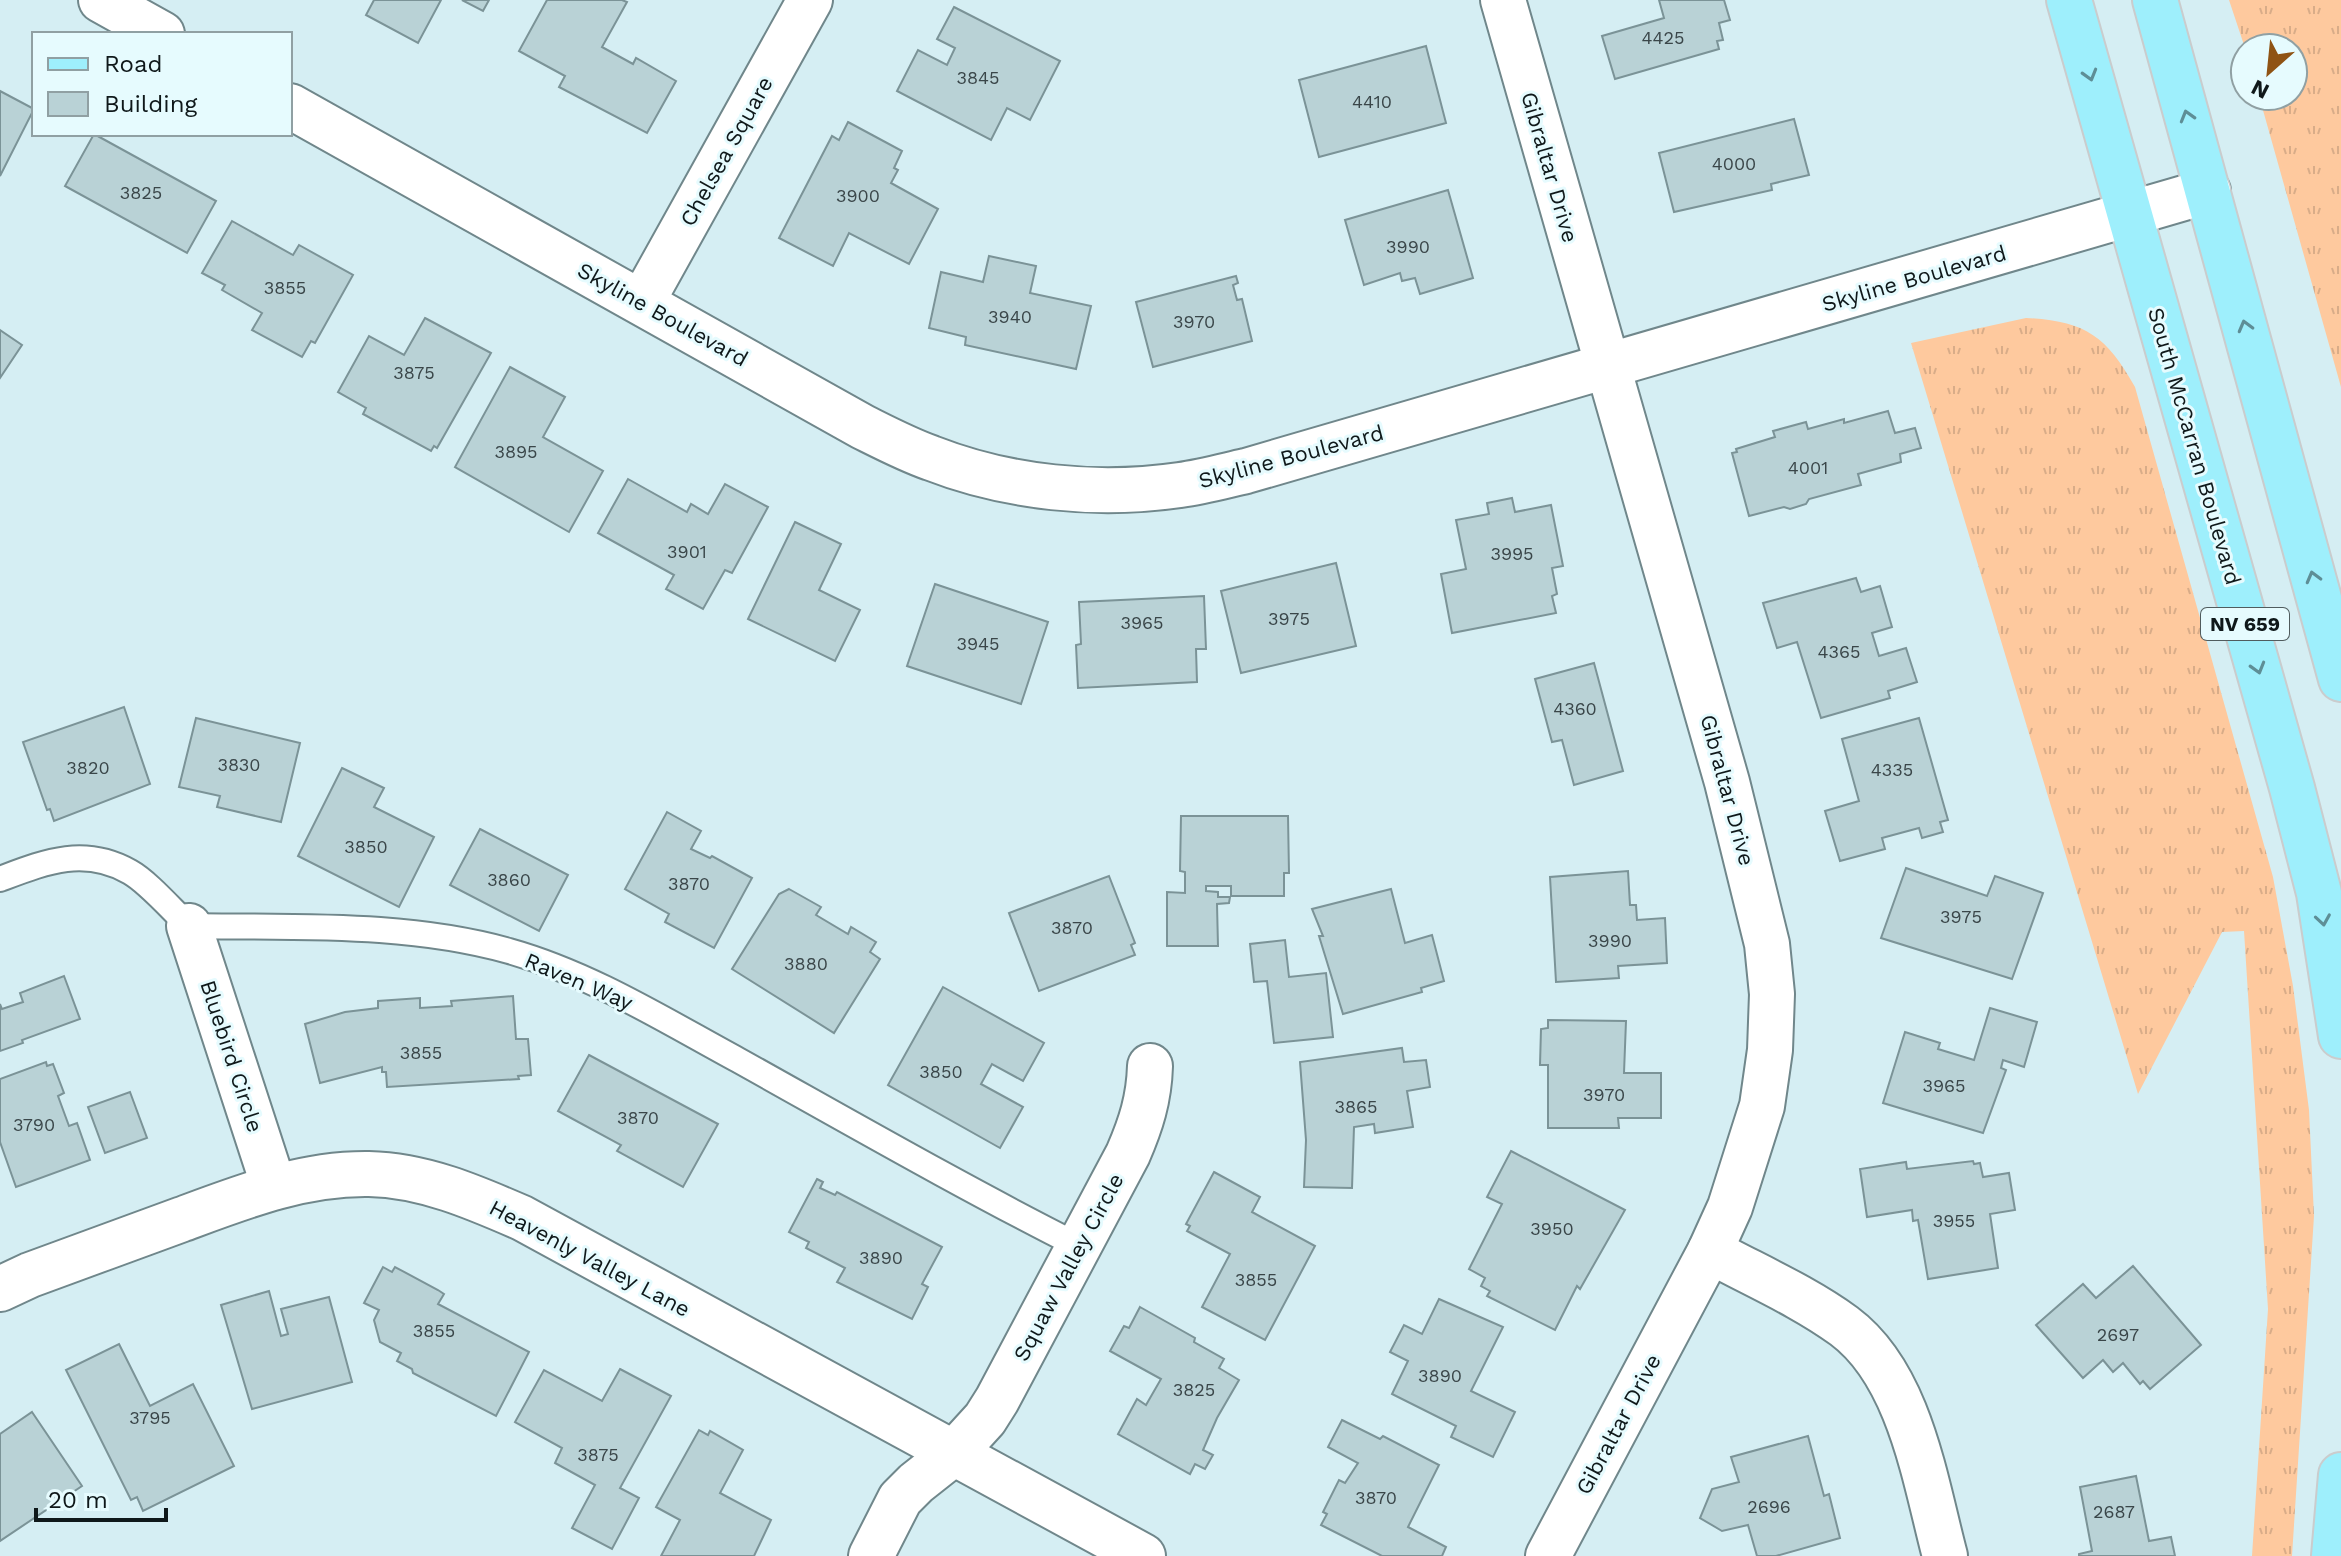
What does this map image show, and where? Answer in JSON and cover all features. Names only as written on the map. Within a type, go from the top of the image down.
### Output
[{"type":"main road","name":"South McCarran Boulevard","points":[[2069,0],[2311,863],[2341,1036]]},
{"type":"main road","name":"NV 659","points":[[2155,0],[2341,679]]},
{"type":"main road","points":[[2334,1556],[2341,1475]]},
{"type":"street","points":[[101,0],[158,32]]},
{"type":"street","name":"Chelsea Square","points":[[642,302],[810,0]]},
{"type":"street","name":"Gibraltar Drive","points":[[1503,0],[1727,782],[1767,944],[1772,994],[1770,1050],[1762,1106],[1748,1155],[1710,1251],[1548,1556]]},
{"type":"street","name":"Skyline Boulevard","points":[[292,107],[863,427],[930,458],[995,478],[1060,488],[1119,490],[1179,485],[1246,471],[2208,191]]},
{"type":"street","name":"Bluebird Circle","points":[[189,926],[274,1187]]},
{"type":"street","name":"Squaw Valley Circle","points":[[871,1556],[900,1499],[954,1453],[985,1419],[1142,1124],[1149,1093],[1150,1066]]},
{"type":"street","name":"Heavenly Valley Lane","points":[[0,1289],[44,1270],[274,1187],[317,1177],[371,1174],[430,1183],[474,1197],[522,1218],[1143,1556]]},
{"type":"street","points":[[1710,1251],[1845,1327],[1867,1349],[1892,1383],[1910,1425],[1945,1556]]},
{"type":"lane","points":[[0,879],[43,863],[77,857],[105,862],[132,872],[189,926]]},
{"type":"lane","name":"Raven Way","points":[[189,926],[373,929],[451,938],[549,963],[651,1012],[1079,1246]]},
{"type":"green space","points":[[2229,0],[2341,0],[2341,387],[2264,112],[2309,112],[2309,32],[2240,32]]},
{"type":"green space","points":[[2026,318],[2063,323],[2091,334],[2114,355],[2135,387],[2273,877],[2293,986],[2309,1110],[2314,1216],[2292,1556],[2252,1556],[2268,1309],[2244,931],[2222,932],[2138,1094],[1911,343]]},
{"type":"building","points":[[374,0],[441,0],[418,43],[366,15]]},
{"type":"building","points":[[462,0],[489,0],[483,11]]},
{"type":"building","points":[[547,0],[627,2],[602,47],[633,64],[636,58],[676,81],[647,133],[559,87],[565,76],[519,51]]},
{"type":"building","points":[[1659,0],[1724,0],[1730,20],[1719,23],[1723,40],[1717,41],[1719,49],[1615,79],[1602,36],[1664,18]]},
{"type":"building","points":[[954,7],[1060,61],[1030,120],[1007,108],[991,140],[897,91],[918,50],[947,65],[955,48],[937,39]]},
{"type":"building","points":[[1426,46],[1446,123],[1319,157],[1299,80]]},
{"type":"building","points":[[0,91],[32,108],[32,113],[0,176]]},
{"type":"building","points":[[1794,119],[1809,175],[1771,184],[1772,190],[1674,212],[1659,153]]},
{"type":"building","points":[[848,122],[902,151],[891,183],[938,209],[909,264],[849,233],[833,266],[779,238],[832,136],[839,140]]},
{"type":"building","points":[[93,136],[98,136],[216,201],[187,253],[65,186]]},
{"type":"building","points":[[1448,190],[1473,278],[1420,294],[1415,278],[1402,281],[1400,273],[1364,285],[1345,220]]},
{"type":"building","points":[[232,221],[293,255],[299,245],[353,275],[315,343],[311,341],[302,357],[252,330],[262,313],[222,290],[225,285],[202,273]]},
{"type":"building","points":[[989,256],[1036,266],[1030,293],[1091,306],[1076,369],[965,345],[966,337],[929,328],[941,272],[983,282]]},
{"type":"building","points":[[1236,276],[1238,283],[1233,285],[1237,300],[1242,299],[1252,341],[1153,367],[1136,302]]},
{"type":"building","points":[[425,318],[491,353],[437,448],[434,446],[431,451],[363,414],[366,408],[338,392],[369,336],[404,355]]},
{"type":"building","points":[[0,330],[22,345],[0,378]]},
{"type":"building","points":[[510,367],[565,397],[543,437],[603,471],[569,532],[455,467]]},
{"type":"building","points":[[1888,411],[1895,433],[1915,428],[1921,448],[1900,454],[1901,462],[1858,474],[1861,485],[1809,499],[1806,504],[1790,509],[1784,507],[1749,516],[1732,453],[1737,452],[1736,449],[1775,437],[1773,431],[1806,422],[1808,429]]},
{"type":"building","points":[[628,479],[687,512],[691,504],[708,514],[725,484],[768,507],[732,573],[725,570],[703,609],[666,589],[674,575],[598,533]]},
{"type":"building","points":[[1512,498],[1515,512],[1551,505],[1563,566],[1552,568],[1557,594],[1552,596],[1556,613],[1452,633],[1441,574],[1466,569],[1456,520],[1489,514],[1487,503]]},
{"type":"building","points":[[795,522],[841,544],[819,590],[860,610],[835,661],[748,619]]},
{"type":"building","points":[[1336,563],[1356,646],[1241,673],[1221,591]]},
{"type":"building","points":[[1856,578],[1861,592],[1880,586],[1892,627],[1872,633],[1879,656],[1906,648],[1917,682],[1888,691],[1890,698],[1821,718],[1797,642],[1777,648],[1763,603]]},
{"type":"building","points":[[935,584],[1048,622],[1021,704],[907,666]]},
{"type":"building","points":[[1204,596],[1206,649],[1196,649],[1197,682],[1078,688],[1076,645],[1081,644],[1079,602]]},
{"type":"building","points":[[1594,663],[1623,771],[1574,785],[1562,740],[1552,742],[1535,679]]},
{"type":"building","points":[[124,707],[150,784],[54,821],[50,809],[47,810],[23,742]]},
{"type":"building","points":[[196,718],[300,743],[281,822],[217,807],[220,796],[179,787]]},
{"type":"building","points":[[1919,718],[1948,820],[1940,822],[1943,832],[1922,838],[1919,828],[1882,838],[1885,849],[1840,861],[1825,811],[1859,801],[1842,739]]},
{"type":"building","points":[[342,768],[384,788],[374,807],[434,837],[399,907],[298,856]]},
{"type":"building","points":[[667,812],[701,831],[691,849],[710,858],[712,856],[752,878],[714,948],[665,922],[669,914],[625,889]]},
{"type":"building","points":[[1181,816],[1288,816],[1289,873],[1284,873],[1284,896],[1231,896],[1231,886],[1206,886],[1206,891],[1218,892],[1218,897],[1230,897],[1229,903],[1217,904],[1218,946],[1167,946],[1167,892],[1185,893],[1185,872],[1180,871]]},
{"type":"building","points":[[480,829],[568,875],[539,931],[450,885]]},
{"type":"building","points":[[1906,868],[1987,896],[1995,876],[2043,893],[2012,979],[1881,938]]},
{"type":"building","points":[[1628,871],[1630,905],[1636,905],[1637,920],[1665,918],[1667,963],[1618,966],[1619,978],[1556,982],[1550,877]]},
{"type":"building","points":[[1109,876],[1135,943],[1131,945],[1135,955],[1039,991],[1009,913]]},
{"type":"building","points":[[789,889],[821,907],[816,915],[848,934],[851,927],[876,942],[870,952],[880,959],[834,1033],[732,969],[779,894]]},
{"type":"building","points":[[1391,889],[1405,943],[1432,935],[1444,981],[1421,988],[1422,992],[1343,1014],[1319,936],[1323,936],[1312,909]]},
{"type":"building","points":[[1285,940],[1289,977],[1326,973],[1333,1037],[1274,1043],[1267,981],[1254,982],[1250,944]]},
{"type":"building","points":[[64,976],[80,1019],[0,1051],[0,1004],[2,1009],[23,1002],[20,993]]},
{"type":"building","points":[[943,987],[1044,1043],[1023,1081],[992,1064],[981,1084],[1023,1107],[1000,1148],[888,1085]]},
{"type":"building","points":[[513,996],[516,1039],[528,1039],[531,1075],[518,1076],[519,1079],[387,1087],[386,1072],[382,1072],[382,1067],[320,1083],[305,1024],[345,1012],[378,1008],[378,1001],[420,998],[420,1008],[452,1006],[451,1001]]},
{"type":"building","points":[[1990,1008],[2037,1022],[2024,1067],[2003,1060],[2001,1068],[2006,1070],[1983,1133],[1883,1103],[1905,1032],[1940,1043],[1938,1049],[1974,1060]]},
{"type":"building","points":[[1548,1020],[1626,1021],[1624,1073],[1661,1073],[1661,1118],[1618,1118],[1619,1128],[1548,1128],[1548,1065],[1540,1065],[1541,1029],[1548,1028]]},
{"type":"building","points":[[1402,1048],[1404,1062],[1426,1060],[1430,1087],[1407,1091],[1413,1127],[1375,1133],[1374,1124],[1354,1127],[1352,1188],[1304,1187],[1306,1140],[1300,1062]]},
{"type":"building","points":[[589,1055],[718,1124],[683,1187],[617,1151],[621,1145],[558,1111]]},
{"type":"building","points":[[46,1062],[47,1066],[53,1064],[64,1093],[58,1096],[69,1126],[77,1123],[90,1160],[16,1187],[0,1142],[0,1079]]},
{"type":"building","points":[[130,1092],[147,1138],[105,1153],[88,1107]]},
{"type":"building","points":[[1511,1151],[1625,1210],[1580,1289],[1577,1286],[1555,1330],[1487,1296],[1490,1291],[1481,1286],[1485,1278],[1469,1269],[1502,1204],[1487,1197]]},
{"type":"building","points":[[1973,1161],[1974,1164],[1980,1163],[1983,1177],[2009,1173],[2015,1210],[1990,1214],[1998,1268],[1928,1279],[1918,1220],[1913,1221],[1912,1210],[1867,1217],[1860,1169],[1906,1162],[1907,1169]]},
{"type":"building","points":[[1214,1172],[1260,1197],[1252,1212],[1315,1246],[1265,1340],[1202,1307],[1230,1254],[1187,1231],[1190,1226],[1186,1224]]},
{"type":"building","points":[[817,1179],[823,1182],[820,1188],[835,1195],[837,1192],[942,1247],[922,1284],[928,1287],[912,1319],[837,1282],[845,1268],[806,1248],[809,1242],[789,1232]]},
{"type":"building","points":[[2133,1266],[2201,1345],[2150,1389],[2143,1381],[2140,1384],[2123,1363],[2113,1372],[2103,1360],[2083,1378],[2036,1325],[2083,1284],[2096,1298]]},
{"type":"building","points":[[383,1267],[392,1272],[395,1267],[438,1290],[444,1294],[438,1304],[529,1352],[496,1416],[413,1373],[412,1369],[397,1361],[401,1353],[380,1342],[374,1320],[379,1310],[364,1303]]},
{"type":"building","points":[[269,1291],[281,1336],[288,1334],[281,1309],[329,1297],[352,1382],[252,1409],[221,1305]]},
{"type":"building","points":[[1439,1299],[1503,1327],[1471,1391],[1515,1412],[1493,1457],[1451,1437],[1456,1426],[1392,1394],[1408,1361],[1390,1352],[1404,1325],[1422,1334]]},
{"type":"building","points":[[1140,1307],[1195,1338],[1194,1342],[1224,1359],[1219,1368],[1239,1380],[1203,1450],[1213,1455],[1205,1469],[1195,1464],[1190,1474],[1118,1434],[1137,1399],[1146,1405],[1161,1379],[1110,1351],[1124,1326],[1129,1328]]},
{"type":"building","points":[[119,1344],[150,1406],[193,1384],[234,1466],[143,1511],[137,1497],[131,1500],[66,1370]]},
{"type":"building","points":[[620,1369],[671,1396],[620,1488],[639,1498],[612,1549],[572,1528],[595,1485],[555,1463],[562,1448],[515,1422],[544,1370],[602,1401]]},
{"type":"building","points":[[32,1412],[82,1486],[0,1541],[0,1434]]},
{"type":"building","points":[[1342,1420],[1380,1439],[1383,1436],[1439,1465],[1408,1527],[1446,1547],[1442,1556],[1382,1556],[1321,1525],[1327,1514],[1323,1512],[1339,1480],[1345,1483],[1358,1463],[1328,1447]]},
{"type":"building","points":[[699,1430],[708,1435],[710,1431],[743,1450],[720,1493],[771,1520],[754,1556],[661,1556],[680,1520],[656,1507]]},
{"type":"building","points":[[1808,1436],[1824,1496],[1829,1494],[1840,1538],[1776,1556],[1757,1556],[1748,1525],[1722,1531],[1700,1518],[1712,1489],[1739,1482],[1731,1457]]},
{"type":"building","points":[[2136,1476],[2149,1541],[2171,1537],[2175,1556],[2079,1556],[2092,1551],[2080,1487]]}]
